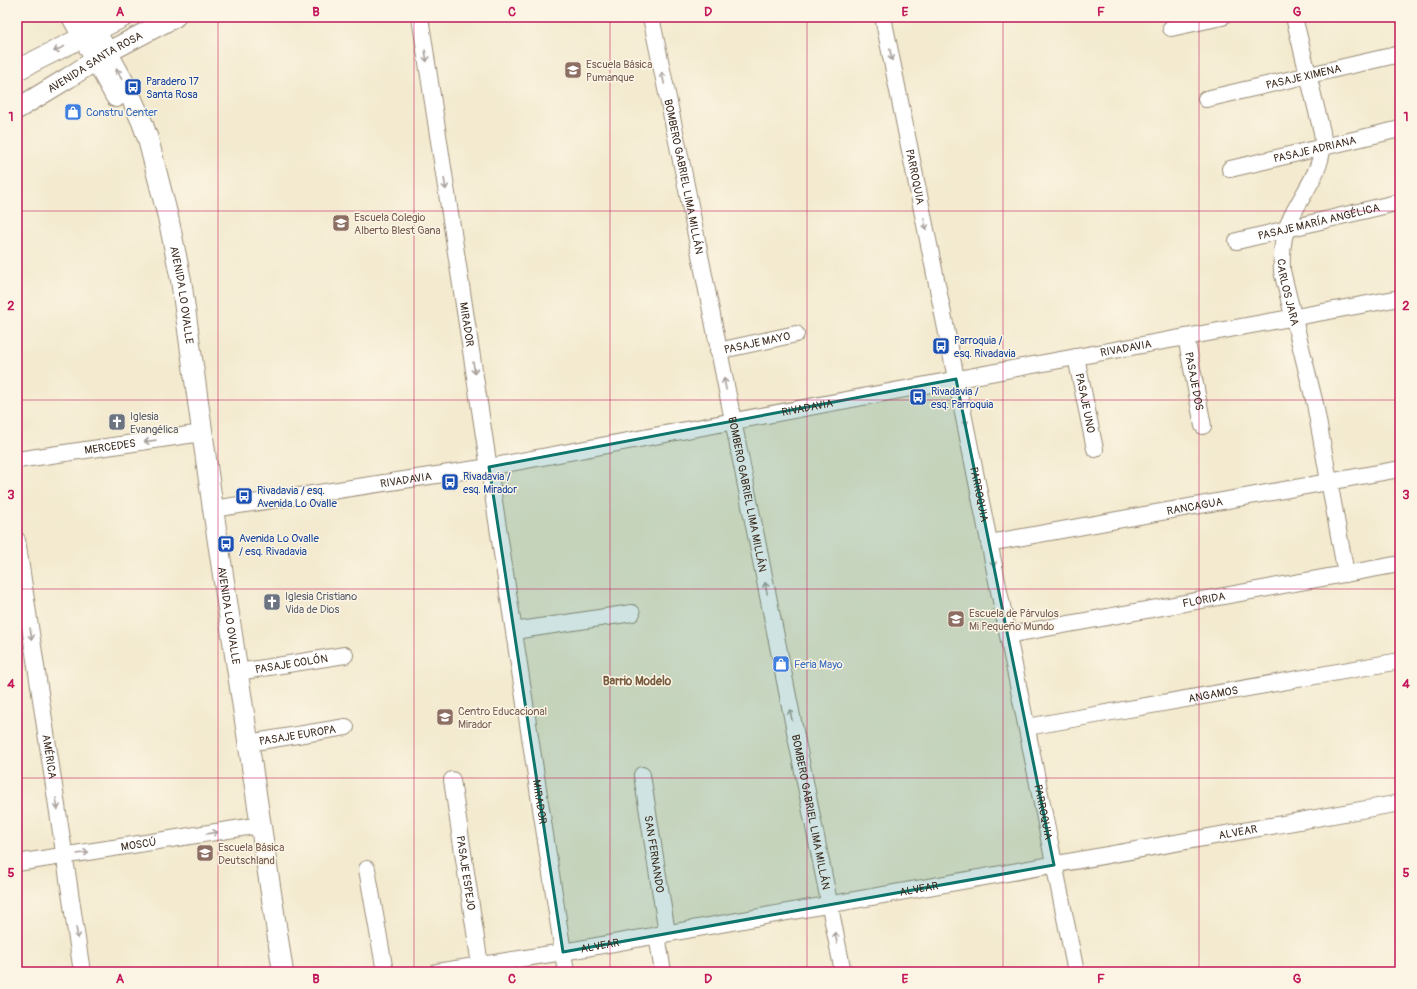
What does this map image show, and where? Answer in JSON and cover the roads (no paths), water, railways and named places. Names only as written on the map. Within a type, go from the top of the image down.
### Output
[{"type":"main road","name":"AVENIDA LO OVALLE","points":[[72,17],[89,29],[102,56],[161,189],[174,245],[181,280],[213,509],[283,972]]},
{"type":"main road","points":[[17,70],[89,29],[123,17]]},
{"type":"main road","name":"AVENIDA SANTA ROSA","points":[[17,109],[102,56],[175,17]]},
{"type":"street","name":"MIRADOR","points":[[420,17],[566,972]]},
{"type":"street","name":"BOMBERO GABRIEL LIMA MILLÁN","points":[[651,17],[843,972]]},
{"type":"street","name":"PARROQUIA","points":[[883,17],[1076,972]]},
{"type":"street","points":[[1171,28],[1222,17]]},
{"type":"street","name":"CARLOS JARA","points":[[1294,17],[1322,132],[1323,147],[1322,157],[1315,174],[1286,230],[1282,249],[1282,271],[1315,404],[1346,574]]},
{"type":"street","name":"PASAJE XIMENA","points":[[1206,99],[1400,54]]},
{"type":"street","name":"PASAJE ADRIANA","points":[[1230,169],[1400,129]]},
{"type":"street","name":"PASAJE MARÍA ANGÉLICA","points":[[1237,241],[1400,202]]},
{"type":"street","name":"RIVADAVIA","points":[[213,509],[489,467],[956,379],[1400,298]]},
{"type":"street","name":"PASAJE MAYO","points":[[718,351],[796,334]]},
{"type":"street","name":"PASAJE DOS","points":[[1186,337],[1202,426]]},
{"type":"street","name":"PASAJE UNO","points":[[1076,357],[1095,449]]},
{"type":"street","name":"MERCEDES","points":[[17,460],[202,433]]},
{"type":"street","name":"RANCAGUA","points":[[990,543],[1400,469]]},
{"type":"street","name":"AMÉRICA","points":[[17,540],[82,972]]},
{"type":"street","name":"FLORIDA","points":[[1008,635],[1400,564]]},
{"type":"street","points":[[514,631],[632,613]]},
{"type":"street","name":"PASAJE COLÓN","points":[[238,672],[345,656]]},
{"type":"street","name":"ANGAMOS","points":[[1027,727],[1400,661]]},
{"type":"street","name":"PASAJE EUROPA","points":[[248,743],[346,727]]},
{"type":"street","name":"SAN FERNANDO","points":[[642,775],[662,934],[664,972]]},
{"type":"street","name":"PASAJE ESPEJO","points":[[452,780],[480,965]]},
{"type":"street","name":"ALVEAR","points":[[437,972],[563,952],[1400,803]]},
{"type":"street","name":"MOSCÚ","points":[[17,863],[261,826]]},
{"type":"street","points":[[367,869],[385,972]]},
{"type":"place","name":"Escuela Básica Pumanque","points":[[573,70]]},
{"type":"place","name":"Paradero 17 Santa Rosa","points":[[133,87]]},
{"type":"place","name":"Constru Center","points":[[73,112]]},
{"type":"place","name":"Escuela Colegio Alberto Blest Gana","points":[[341,223]]},
{"type":"place","name":"Parroquia / esq. Rivadavia","points":[[941,346]]},
{"type":"place","name":"Rivadavia / esq. Parroquia","points":[[918,397]]},
{"type":"place","name":"Iglesia Evangélica","points":[[117,422]]},
{"type":"place","name":"Rivadavia / esq. Mirador","points":[[450,482]]},
{"type":"place","name":"Rivadavia / esq. Avenida Lo Ovalle","points":[[244,496]]},
{"type":"place","name":"Avenida Lo Ovalle / esq. Rivadavia","points":[[226,544]]},
{"type":"place","name":"Iglesia Cristiano Vida de Dios","points":[[272,602]]},
{"type":"place","name":"Escuela de Párvulos Mi Pequeño Mundo","points":[[956,619]]},
{"type":"place","name":"Feria Mayo","points":[[781,664]]},
{"type":"place","name":"Centro Educacional Mirador","points":[[445,717]]},
{"type":"place","name":"Escuela Básica Deutschland","points":[[205,853]]},
{"type":"district","name":"Barrio Modelo","points":[[637,681]]}]
